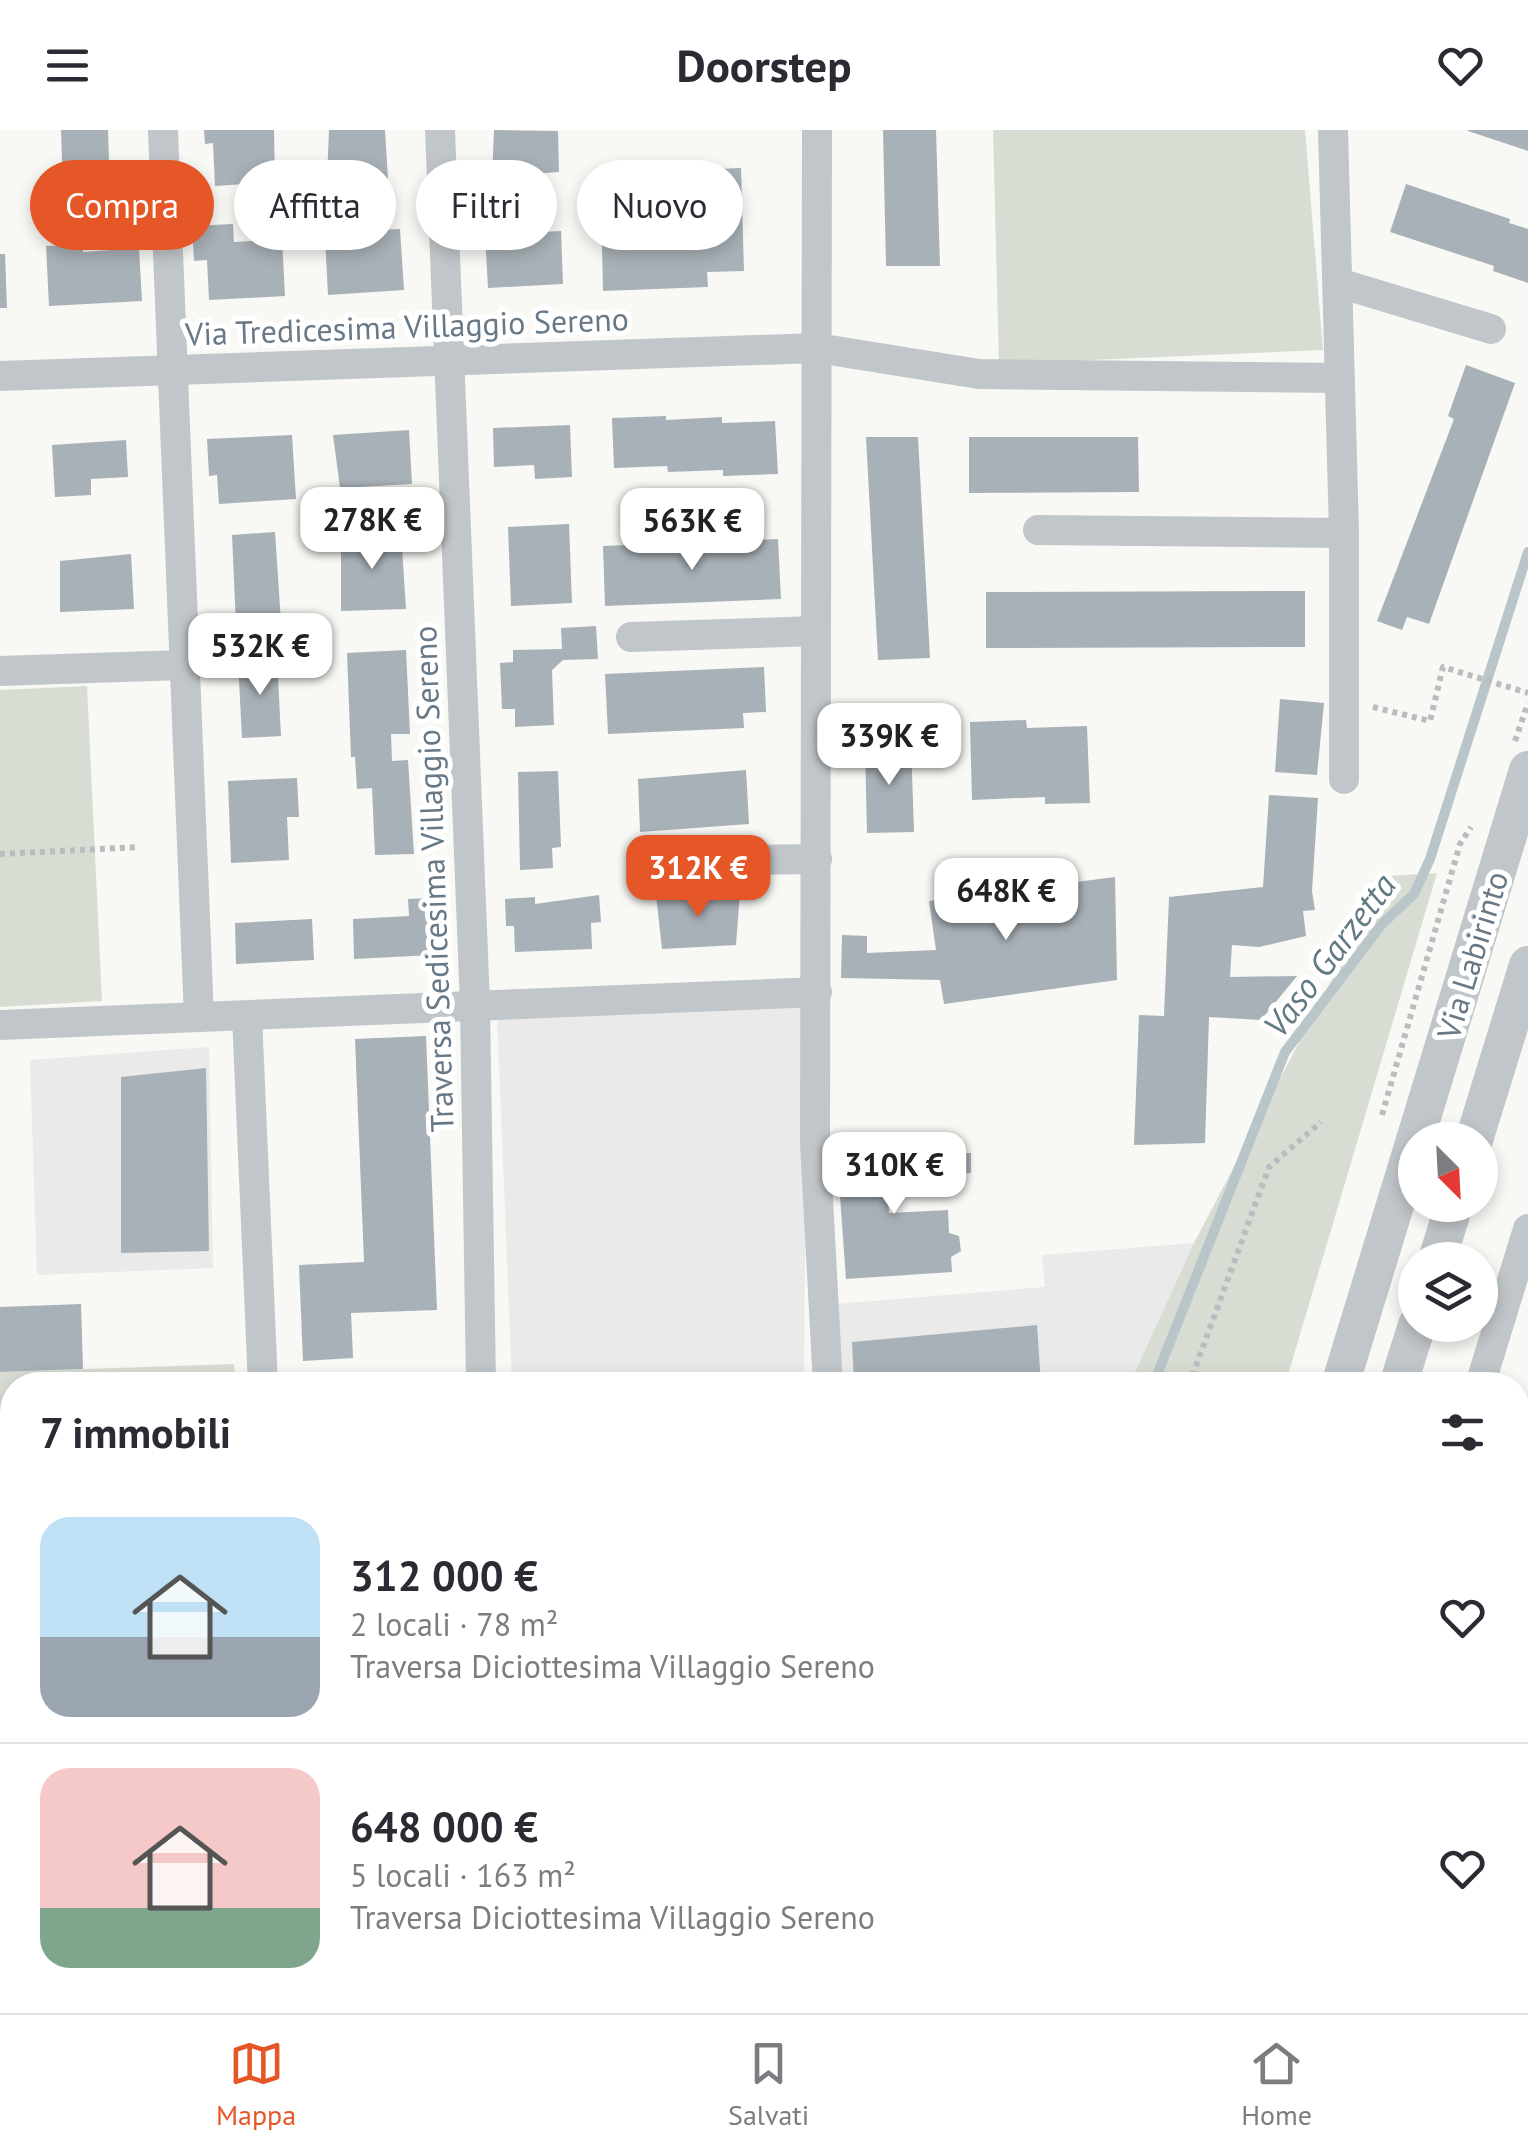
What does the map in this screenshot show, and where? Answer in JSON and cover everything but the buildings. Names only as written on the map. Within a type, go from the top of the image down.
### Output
[{"type":"street","points":[[163,130],[199,1017]]},
{"type":"street","name":"Traversa Sedicesima Villaggio Sereno","points":[[440,130],[475,1004],[481,1372]]},
{"type":"street","points":[[817,130],[815,1220],[827,1372]]},
{"type":"street","points":[[1334,130],[1344,533],[1344,779]]},
{"type":"street","points":[[1339,284],[1491,329]]},
{"type":"street","name":"Via Tredicesima Villaggio Sereno","points":[[0,376],[816,348],[979,374],[1339,378]]},
{"type":"street","points":[[1038,530],[1344,533]]},
{"type":"street","points":[[631,637],[816,631]]},
{"type":"street","points":[[0,671],[183,664]]},
{"type":"street","name":"Via Labirinto","points":[[1420,1122],[1528,770]]},
{"type":"street","points":[[676,861],[817,859]]},
{"type":"street","name":"Via Labirinto","points":[[1480,1122],[1528,965]]},
{"type":"street","points":[[0,1025],[817,992]]},
{"type":"street","points":[[247,1016],[262,1372]]},
{"type":"street","name":"Via Labirinto","points":[[1344,1372],[1398,1196]]},
{"type":"street","points":[[1484,1372],[1528,1228]]},
{"type":"street","points":[[1402,1372],[1412,1342]]},
{"type":"path","points":[[1344,698],[1430,721],[1442,666],[1528,693]]},
{"type":"path","points":[[0,854],[138,847]]},
{"type":"path","points":[[1194,1372],[1269,1167],[1322,1122]]},
{"type":"shaded area","points":[[993,130],[1305,130],[1323,350],[999,364]]},
{"type":"shaded area","points":[[87,686],[102,1001],[0,1007],[0,690]]},
{"type":"shaded area","points":[[1437,873],[1289,1372],[1135,1372],[1194,1243],[1386,876]]},
{"type":"shaded area","points":[[807,1002],[804,1372],[511,1372],[497,1013]]},
{"type":"shaded area","points":[[209,1047],[213,1268],[37,1275],[30,1060]]},
{"type":"shaded area","points":[[1194,1243],[1135,1372],[842,1372],[836,1304],[1045,1287],[1042,1255]]},
{"type":"shaded area","points":[[234,1364],[234,1372],[0,1372]]},
{"type":"waterway","name":"Vaso Garzetta","points":[[1158,1372],[1285,1052],[1382,924],[1414,894],[1430,859],[1528,552]]}]
